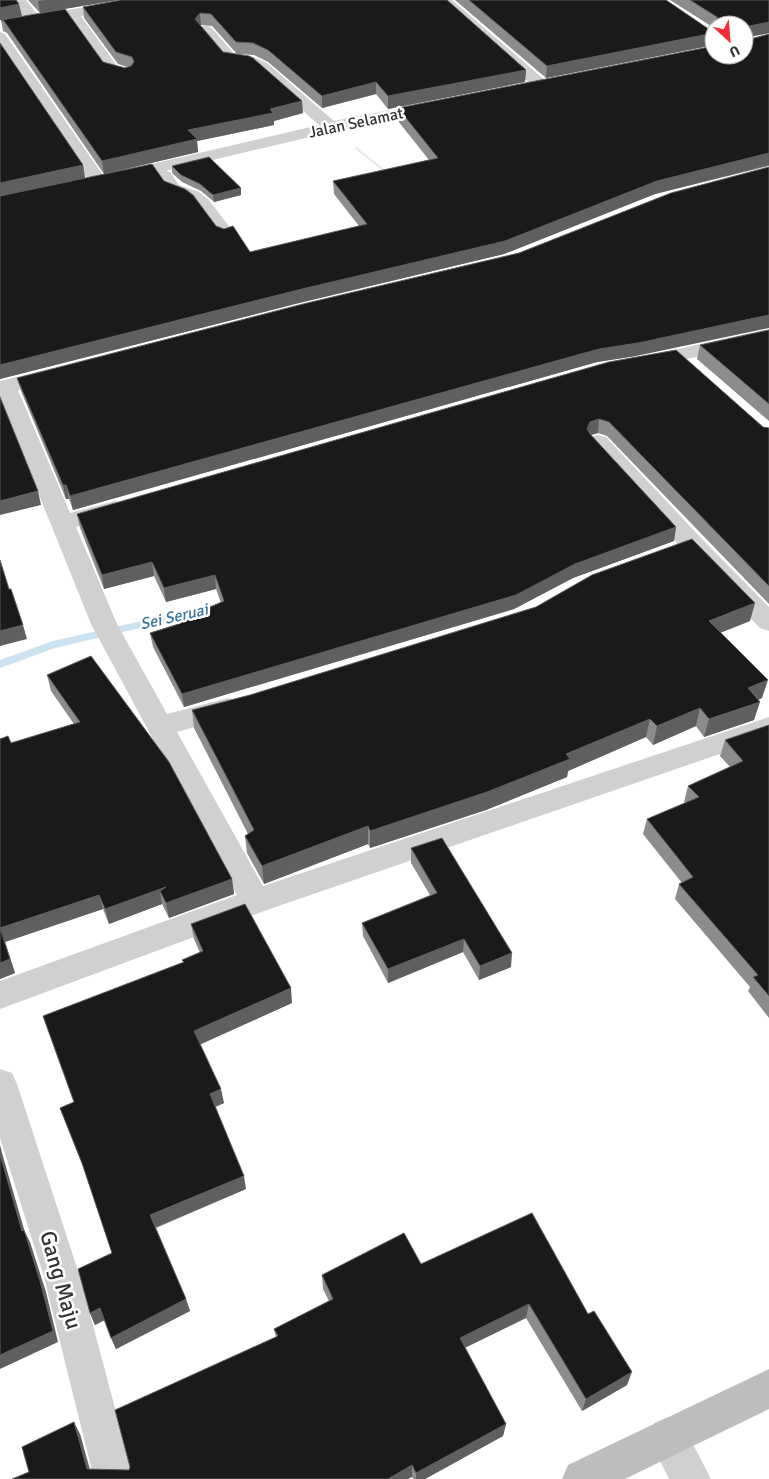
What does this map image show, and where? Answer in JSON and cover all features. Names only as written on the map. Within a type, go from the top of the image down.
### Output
[{"type":"main road","points":[[582,1479],[769,1388]]},
{"type":"street","points":[[18,0],[34,20]]},
{"type":"street","points":[[98,181],[6,27],[34,20],[154,0]]},
{"type":"street","points":[[443,0],[540,85]]},
{"type":"street","points":[[72,14],[112,70],[126,73]]},
{"type":"street","points":[[206,30],[231,60],[254,62],[261,66],[331,127]]},
{"type":"street","points":[[521,89],[560,81]]},
{"type":"street","name":"Jalan Selamat","points":[[81,185],[158,169],[331,127],[454,102]]},
{"type":"street","points":[[158,169],[173,188],[193,196],[202,203],[226,234]]},
{"type":"street","points":[[632,365],[687,362],[769,335]]},
{"type":"street","points":[[72,369],[3,387],[64,522],[110,632],[256,901]]},
{"type":"street","points":[[598,442],[693,545],[769,622]]},
{"type":"street","points":[[64,522],[130,504]]},
{"type":"street","points":[[666,554],[693,545]]},
{"type":"street","points":[[160,726],[251,701]]},
{"type":"street","points":[[0,996],[256,901],[769,727]]},
{"type":"street","name":"Gang Maju","points":[[0,1084],[62,1277],[114,1479]]},
{"type":"street","points":[[668,1437],[691,1479]]},
{"type":"path","points":[[331,127],[393,178]]},
{"type":"building","points":[[0,0],[16,0],[19,4],[0,8]]},
{"type":"building","points":[[121,0],[447,0],[526,70],[388,96],[376,82],[322,96],[268,50],[253,43],[236,42],[211,14],[200,13],[195,19],[223,52],[253,58],[302,101],[270,109],[273,113],[188,130],[197,139],[102,161],[4,21],[1,20],[65,9],[103,62],[125,68],[131,66],[134,62],[132,57],[116,52],[83,7]]},
{"type":"building","points":[[469,0],[666,0],[704,26],[704,35],[547,66]]},
{"type":"building","points":[[690,0],[769,0],[769,22],[754,25],[754,15],[714,15]]},
{"type":"building","points":[[769,34],[769,153],[657,181],[505,241],[298,290],[0,365],[0,196],[152,164],[164,181],[185,189],[193,195],[216,226],[224,229],[233,226],[250,252],[367,224],[333,181],[438,158],[398,108],[704,48],[704,65],[754,65],[754,38]]},
{"type":"building","points":[[0,43],[83,165],[0,183]]},
{"type":"building","points":[[209,157],[241,188],[213,195],[200,184],[181,175],[172,166]]},
{"type":"building","points":[[769,167],[769,315],[638,343],[599,349],[70,496],[66,485],[63,485],[17,378],[303,304],[519,253],[671,193]]},
{"type":"building","points":[[769,330],[769,404],[700,345]]},
{"type":"building","points":[[676,350],[763,427],[769,428],[769,586],[609,422],[599,419],[590,422],[587,429],[590,434],[676,527],[575,564],[516,595],[182,694],[150,633],[179,624],[178,621],[224,601],[215,575],[164,588],[152,562],[102,575],[77,514],[609,362]]},
{"type":"building","points":[[0,397],[38,491],[0,501]]},
{"type":"building","points":[[692,539],[755,603],[709,621],[768,680],[748,688],[760,702],[709,719],[700,708],[657,726],[650,719],[566,754],[570,759],[487,792],[370,831],[368,826],[262,866],[245,836],[254,830],[192,710],[250,695],[536,607],[592,575]]},
{"type":"building","points":[[0,560],[23,625],[0,631]]},
{"type":"building","points":[[91,656],[169,762],[232,879],[166,903],[160,891],[166,887],[105,909],[99,895],[0,928],[0,739],[8,736],[11,743],[80,722],[47,675]]},
{"type":"building","points":[[769,725],[769,996],[753,977],[758,975],[679,884],[693,877],[647,819],[699,797],[688,786],[743,761],[725,740]]},
{"type":"building","points":[[442,838],[512,953],[480,966],[464,939],[388,969],[362,923],[437,893],[411,848]]},
{"type":"building","points":[[245,904],[291,988],[194,1031],[221,1089],[210,1094],[244,1176],[150,1215],[186,1299],[111,1338],[100,1308],[90,1313],[78,1269],[112,1253],[82,1163],[60,1108],[74,1102],[43,1016],[184,962],[182,960],[203,951],[191,924]]},
{"type":"building","points":[[0,928],[10,959],[0,963]]},
{"type":"building","points":[[0,1154],[22,1231],[24,1230],[40,1281],[53,1331],[0,1355]]},
{"type":"building","points":[[532,1213],[588,1314],[594,1311],[632,1372],[586,1399],[529,1304],[460,1338],[506,1424],[416,1473],[412,1465],[388,1479],[12,1479],[29,1472],[22,1447],[74,1422],[87,1469],[129,1470],[130,1467],[115,1410],[278,1336],[274,1329],[333,1299],[322,1275],[404,1233],[421,1264]]},
{"type":"waterway","name":"Sei Seruai","points":[[0,664],[53,645],[221,606]]}]
